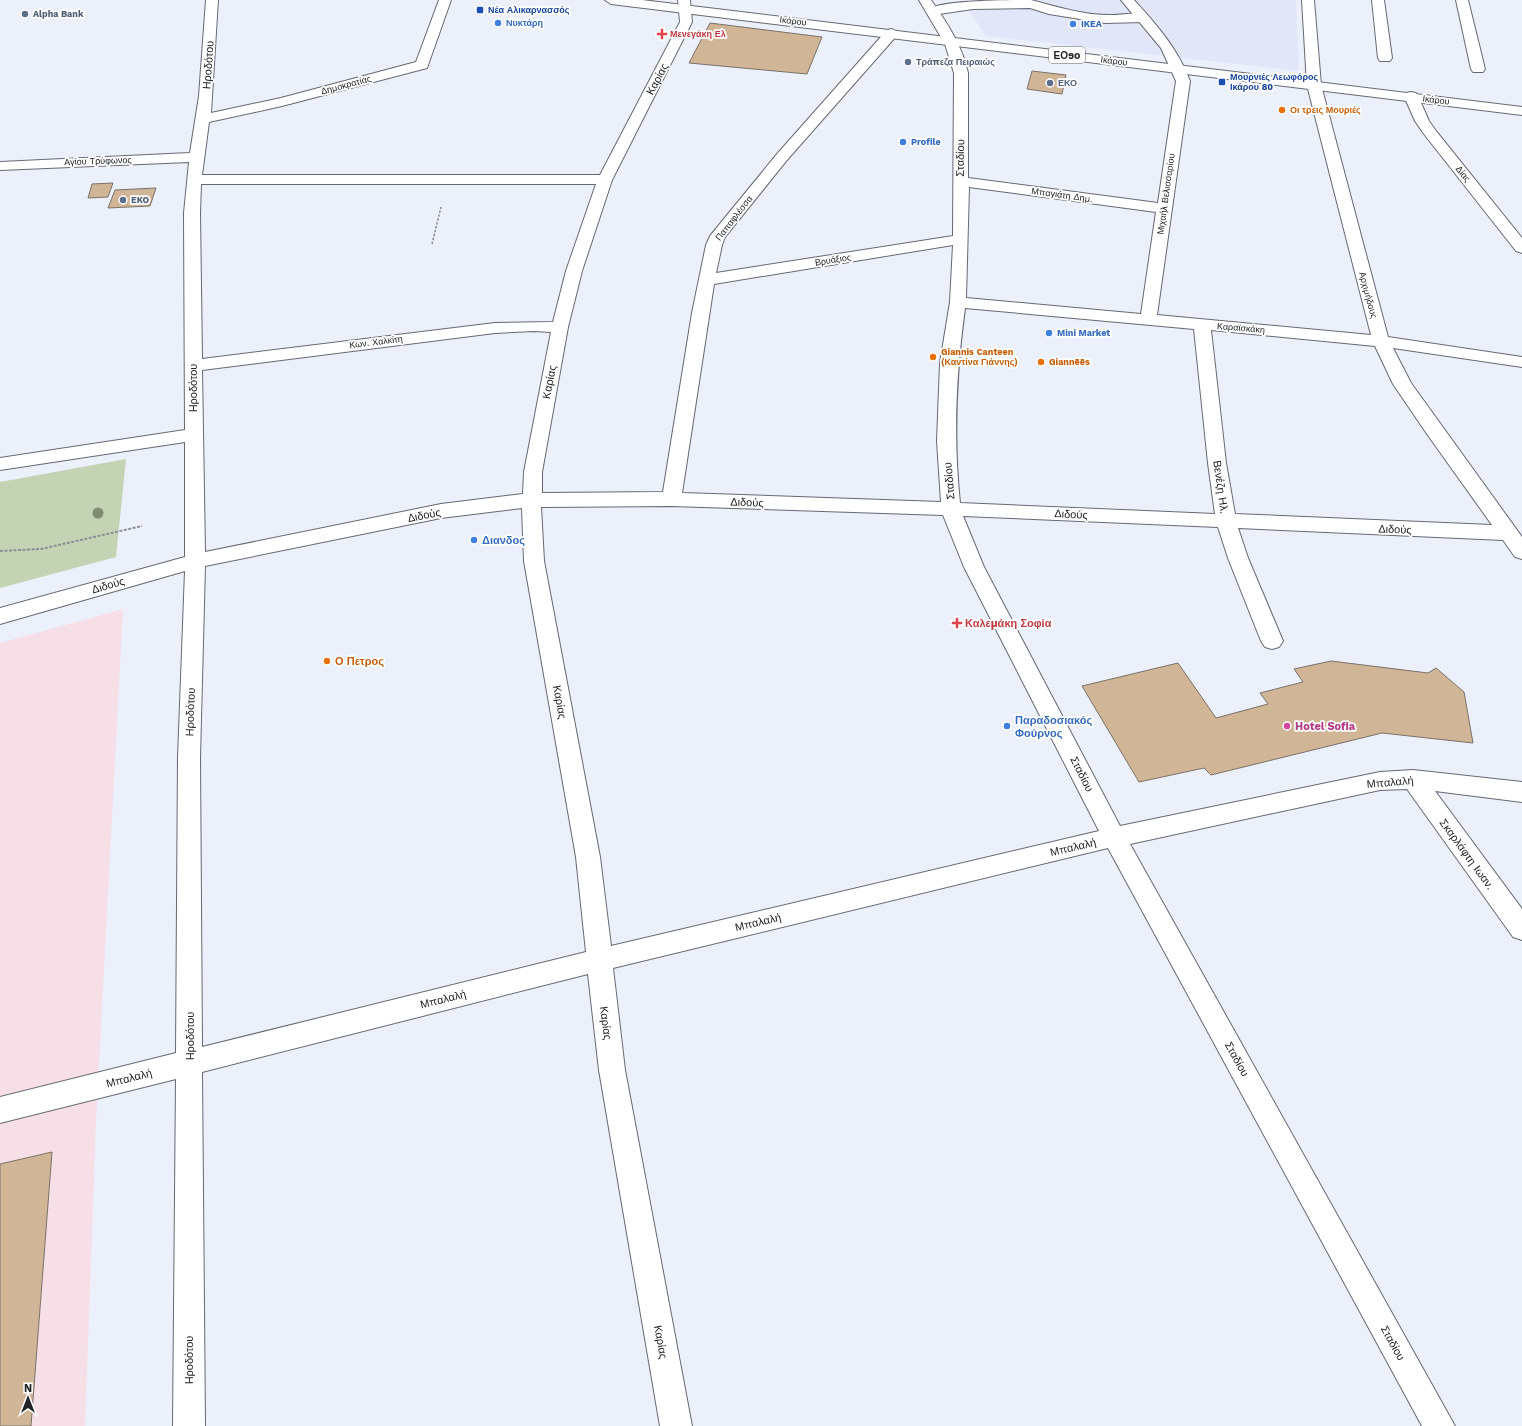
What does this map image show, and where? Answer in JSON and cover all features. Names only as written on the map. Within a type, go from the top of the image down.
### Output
[{"type":"street","name":"Ηροδότου","points":[[189,1426],[189,757],[195,561],[192,213],[196,157],[203,119],[208,75],[212,0]]},
{"type":"street","name":"Δημοκρατίας","points":[[203,119],[282,102],[422,64],[445,0]]},
{"type":"street","name":"Ικάρου","points":[[611,0],[684,4],[950,41],[1314,84],[1522,111]]},
{"type":"street","points":[[1127,0],[1164,42],[1179,69]]},
{"type":"street","name":"Αρχιμήδους","points":[[1308,0],[1314,84],[1381,341],[1402,384],[1433,430],[1522,552]]},
{"type":"street","points":[[1378,0],[1386,58]]},
{"type":"street","points":[[1462,0],[1478,69]]},
{"type":"street","points":[[929,5],[973,5],[1031,2],[1049,10],[1104,18],[1144,18]]},
{"type":"street","name":"Καρίας","points":[[676,1426],[612,1070],[598,960],[588,857],[534,561],[531,500],[537,445],[560,327],[574,271],[605,180],[686,22],[684,4]]},
{"type":"street","name":"Σταδίου","points":[[929,5],[950,41],[960,64],[961,73],[961,239],[958,302],[950,363],[946,413],[947,470],[951,509],[959,532],[974,567],[1114,837],[1439,1426]]},
{"type":"street","name":"Παπαφλέσσα","points":[[672,499],[706,280],[711,254],[718,236],[787,152],[892,33]]},
{"type":"street","name":"Μιχαήλ Βελισσαρίου","points":[[1148,320],[1183,81],[1179,69]]},
{"type":"street","name":"Δίας","points":[[1411,96],[1422,121],[1431,134],[1522,248]]},
{"type":"street","name":"Αγίου Τρύφωνος","points":[[0,166],[196,157]]},
{"type":"street","points":[[194,179],[605,180]]},
{"type":"street","name":"Μπαγιάτη Δημ.","points":[[960,181],[1164,208]]},
{"type":"street","name":"Βρυάξιος","points":[[706,280],[961,239]]},
{"type":"street","name":"Καραϊσκάκη","points":[[958,302],[1381,341],[1522,362]]},
{"type":"street","name":"Βενέζη Ηλ.","points":[[1202,324],[1217,463],[1226,522],[1238,558],[1272,641]]},
{"type":"street","name":"Κων. Χαλκίτη","points":[[193,366],[495,328],[534,326],[560,327]]},
{"type":"street","points":[[0,464],[193,435]]},
{"type":"street","name":"Διδούς","points":[[0,616],[195,561],[441,511],[531,500],[672,499],[951,509],[1507,533]]},
{"type":"street","name":"Μπαλαλή","points":[[0,1110],[598,960],[1114,837],[1380,781],[1413,779],[1522,792]]},
{"type":"street","name":"Σκαρλάφτη Ιωαν.","points":[[1413,779],[1522,929]]},
{"type":"path","points":[[432,244],[447,180]]},
{"type":"path","points":[[0,550],[41,549],[142,526]]},
{"type":"shaded area","points":[[962,0],[1296,0],[1299,71],[986,36]]},
{"type":"shaded area","points":[[123,609],[96,1122],[85,1426],[0,1426],[0,643]]},
{"type":"green space","points":[[126,459],[116,557],[0,588],[0,482]]},
{"type":"building","points":[[710,23],[822,37],[807,74],[689,63]]},
{"type":"building","points":[[1032,71],[1066,75],[1062,94],[1027,89]]},
{"type":"building","points":[[113,183],[108,197],[88,198],[92,184]]},
{"type":"building","points":[[156,188],[150,206],[108,208],[115,190]]},
{"type":"building","name":"Hotel Sofia","points":[[1331,661],[1428,673],[1436,668],[1464,692],[1473,743],[1382,733],[1211,775],[1204,768],[1139,782],[1082,686],[1178,663],[1216,718],[1268,704],[1260,693],[1303,682],[1294,669]]},
{"type":"building","points":[[52,1152],[31,1426],[0,1426],[0,1164]]},
{"type":"place","name":"Νέα Αλικαρνασσός","points":[[480,10]]},
{"type":"place","name":"Alpha Bank","points":[[25,14]]},
{"type":"place","name":"Νυκτάρη","points":[[498,23]]},
{"type":"place","name":"IKEA","points":[[1073,24]]},
{"type":"place","name":"Μενεγάκη Ελ","points":[[662,34]]},
{"type":"place","name":"Τράπεζα Πειραιώς","points":[[908,62]]},
{"type":"place","name":"Μουρνιές Λεωφόρος Ικάρου 80","points":[[1222,82]]},
{"type":"place","name":"ΕΚΟ","points":[[1050,83]]},
{"type":"place","name":"Οι τρεις Μουριές","points":[[1282,110]]},
{"type":"place","name":"Profile","points":[[903,142]]},
{"type":"place","name":"EKO","points":[[123,200]]},
{"type":"place","name":"Mini Market","points":[[1049,333]]},
{"type":"place","name":"Giannis Canteen (Καντίνα Γιάννης)","points":[[933,357]]},
{"type":"place","name":"Giannēēs","points":[[1041,362]]},
{"type":"place","name":"Διανδος","points":[[474,540]]},
{"type":"place","name":"Καλεμάκη Σοφία","points":[[957,623]]},
{"type":"place","name":"Ο Πετρος","points":[[327,661]]},
{"type":"place","name":"Παραδοσιακός Φούρνος","points":[[1007,726]]},
{"type":"place","name":"Hotel Sofia","points":[[1287,726]]}]
